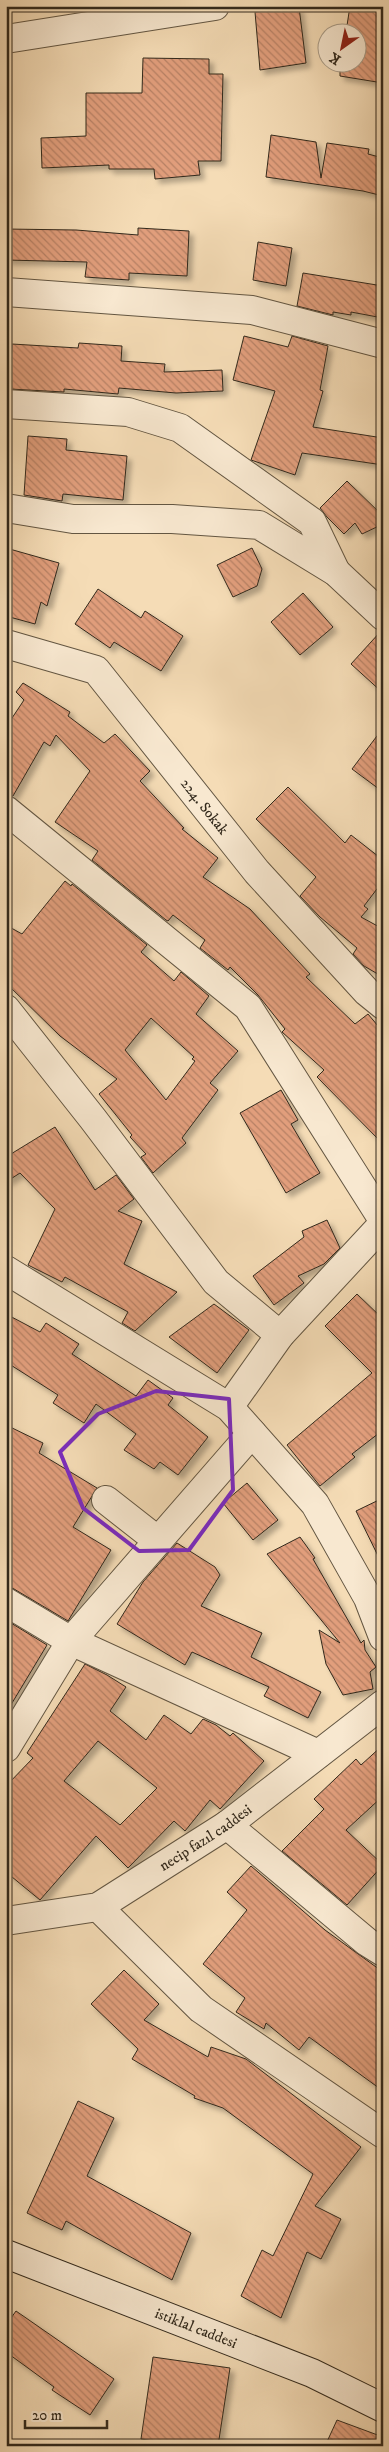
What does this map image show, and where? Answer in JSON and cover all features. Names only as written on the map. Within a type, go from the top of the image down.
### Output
[{"type":"street","points":[[6,39],[216,6]]},
{"type":"street","points":[[6,292],[252,310],[383,344]]},
{"type":"street","points":[[6,404],[128,412],[180,428],[312,522],[336,572]]},
{"type":"street","points":[[6,508],[73,519],[172,518],[259,525],[336,572],[383,616]]},
{"type":"street","name":"224. Sokak","points":[[6,644],[96,670],[257,872],[368,992],[383,1005]]},
{"type":"street","points":[[6,810],[248,1007],[383,1220]]},
{"type":"street","points":[[6,1009],[93,1119],[216,1282],[280,1335]]},
{"type":"street","points":[[229,1407],[280,1335],[383,1224]]},
{"type":"street","points":[[6,1270],[229,1407],[315,1504],[375,1594],[383,1637]]},
{"type":"street","points":[[6,1748],[72,1641],[252,1433]]},
{"type":"street","points":[[106,1500],[158,1540]]},
{"type":"street","points":[[6,1602],[72,1641],[318,1754]]},
{"type":"street","name":"necip fazıl caddesi","points":[[11,1914],[98,1907],[227,1825],[383,1704]]},
{"type":"street","points":[[227,1825],[367,1942],[383,1952]]},
{"type":"street","points":[[98,1907],[201,2009],[383,2134]]},
{"type":"street","name":"istiklal caddesi","points":[[6,2254],[312,2373],[383,2408]]},
{"type":"highlighted area","points":[[156,1391],[229,1399],[233,1490],[189,1550],[139,1551],[83,1508],[60,1452],[98,1414]]},
{"type":"building","points":[[350,6],[383,10],[383,83],[340,76],[340,72],[366,72],[366,22],[348,22]]},
{"type":"building","points":[[299,7],[306,63],[260,70],[255,12]]},
{"type":"building","points":[[143,58],[209,59],[209,74],[223,74],[221,161],[198,161],[200,175],[155,179],[154,169],[109,169],[109,165],[42,168],[41,138],[86,136],[86,93],[142,93]]},
{"type":"building","points":[[271,135],[316,142],[321,178],[327,143],[369,149],[368,154],[383,158],[383,196],[363,191],[266,177]]},
{"type":"building","points":[[138,228],[189,231],[187,276],[129,273],[129,280],[85,277],[87,262],[6,260],[6,229],[76,230],[138,235]]},
{"type":"building","points":[[258,242],[292,248],[286,286],[253,280]]},
{"type":"building","points":[[303,273],[383,286],[383,318],[351,312],[351,315],[333,312],[333,315],[297,306]]},
{"type":"building","points":[[244,336],[288,347],[292,336],[328,346],[320,390],[323,391],[313,427],[383,438],[383,465],[302,453],[295,475],[251,460],[275,391],[233,380]]},
{"type":"building","points":[[79,343],[122,346],[121,361],[165,364],[164,372],[222,370],[223,391],[176,393],[119,388],[118,394],[64,389],[64,392],[10,389],[12,344],[78,348]]},
{"type":"building","points":[[28,436],[67,439],[66,450],[127,456],[123,500],[63,494],[62,501],[24,495]]},
{"type":"building","points":[[347,481],[383,516],[383,524],[362,534],[355,523],[344,534],[327,517],[320,508]]},
{"type":"building","points":[[6,548],[59,563],[47,606],[41,602],[35,624],[6,616]]},
{"type":"building","points":[[252,548],[262,569],[257,586],[233,597],[217,565]]},
{"type":"building","points":[[98,589],[141,618],[145,611],[183,636],[161,671],[114,642],[110,648],[75,624]]},
{"type":"building","points":[[303,593],[333,627],[300,655],[271,622]]},
{"type":"building","points":[[383,631],[383,693],[351,664]]},
{"type":"building","points":[[23,683],[70,712],[68,716],[104,743],[115,734],[150,771],[140,781],[184,828],[182,829],[218,858],[203,877],[250,909],[310,974],[306,977],[355,1024],[368,1014],[383,1032],[383,1144],[317,1077],[324,1070],[282,1032],[285,1029],[258,995],[230,967],[228,970],[200,948],[205,940],[173,915],[168,921],[166,920],[92,860],[98,851],[55,822],[90,771],[56,735],[50,746],[44,742],[13,796],[6,795],[6,727],[24,700],[16,692]]},
{"type":"building","points":[[383,728],[383,792],[352,769]]},
{"type":"building","points":[[288,787],[345,843],[351,835],[383,860],[383,881],[364,906],[368,909],[361,917],[383,929],[383,977],[364,966],[353,954],[357,948],[320,917],[300,896],[316,877],[256,819]]},
{"type":"building","points":[[65,881],[71,886],[72,884],[147,945],[141,952],[174,981],[181,972],[209,996],[196,1014],[238,1051],[210,1083],[218,1090],[182,1138],[186,1143],[153,1173],[141,1157],[146,1154],[130,1137],[132,1135],[99,1094],[117,1079],[60,1036],[6,983],[6,925],[22,934]],"holes":[[[151,1018],[194,1057],[192,1059],[195,1061],[166,1100],[125,1050]]]},
{"type":"building","points":[[281,1090],[298,1120],[291,1124],[320,1173],[286,1193],[240,1113]]},
{"type":"building","points":[[55,1127],[95,1190],[116,1175],[134,1199],[118,1211],[142,1221],[124,1264],[177,1292],[135,1331],[122,1323],[128,1312],[65,1277],[62,1282],[28,1265],[55,1209],[20,1173],[6,1182],[6,1157]]},
{"type":"building","points":[[327,1220],[340,1248],[324,1264],[298,1276],[304,1283],[274,1305],[253,1276],[304,1237],[302,1231]]},
{"type":"building","points":[[357,1294],[383,1319],[383,1430],[352,1454],[355,1457],[320,1486],[287,1445],[372,1373],[325,1326]]},
{"type":"building","points":[[214,1304],[249,1330],[217,1373],[169,1337]]},
{"type":"building","points":[[6,1314],[40,1332],[46,1323],[79,1344],[72,1354],[136,1396],[148,1380],[173,1398],[168,1405],[208,1437],[178,1475],[160,1462],[154,1469],[124,1450],[136,1434],[96,1404],[84,1423],[53,1403],[58,1395],[6,1362]]},
{"type":"building","points":[[6,1425],[43,1443],[39,1453],[97,1488],[73,1527],[111,1550],[68,1621],[6,1586]]},
{"type":"building","points":[[247,1483],[278,1520],[253,1540],[223,1503]]},
{"type":"building","points":[[383,1498],[383,1566],[356,1511]]},
{"type":"building","points":[[300,1537],[315,1558],[313,1559],[361,1643],[364,1640],[365,1650],[376,1667],[370,1672],[373,1689],[343,1695],[326,1664],[319,1630],[340,1643],[267,1554]]},
{"type":"building","points":[[177,1543],[215,1567],[220,1575],[201,1606],[262,1633],[251,1657],[321,1692],[308,1718],[264,1696],[269,1687],[192,1652],[185,1665],[117,1624],[143,1582]]},
{"type":"building","points":[[6,1620],[47,1645],[6,1713]]},
{"type":"building","points":[[85,1664],[126,1687],[110,1711],[146,1740],[164,1715],[191,1734],[203,1719],[216,1725],[230,1736],[233,1733],[264,1761],[220,1809],[210,1800],[185,1831],[174,1821],[128,1868],[96,1836],[40,1900],[6,1872],[6,1786],[33,1758],[27,1753]],"holes":[[[98,1741],[157,1788],[120,1825],[64,1781]]]},
{"type":"building","points":[[383,1745],[383,1796],[346,1830],[383,1865],[347,1905],[282,1851],[324,1809],[314,1799],[356,1759],[361,1765]]},
{"type":"building","points":[[251,1866],[325,1930],[383,1972],[383,2091],[309,2037],[299,2050],[266,2023],[264,2029],[236,2012],[245,1998],[203,1964],[247,1910],[227,1892]]},
{"type":"building","points":[[124,1970],[159,2004],[144,2020],[208,2057],[211,2047],[246,2059],[361,2147],[315,2206],[341,2219],[321,2259],[307,2252],[281,2318],[241,2296],[262,2250],[273,2256],[313,2174],[223,2108],[194,2098],[195,2096],[132,2059],[138,2049],[91,2004]]},
{"type":"building","points":[[78,2101],[114,2118],[87,2176],[191,2233],[172,2280],[66,2221],[62,2230],[27,2213]]},
{"type":"building","points":[[16,2311],[114,2379],[90,2415],[52,2390],[54,2387],[6,2352],[6,2325]]},
{"type":"building","points":[[153,2357],[230,2368],[218,2446],[186,2446],[141,2439]]},
{"type":"building","points":[[337,2420],[383,2437],[383,2446],[325,2446]]}]
